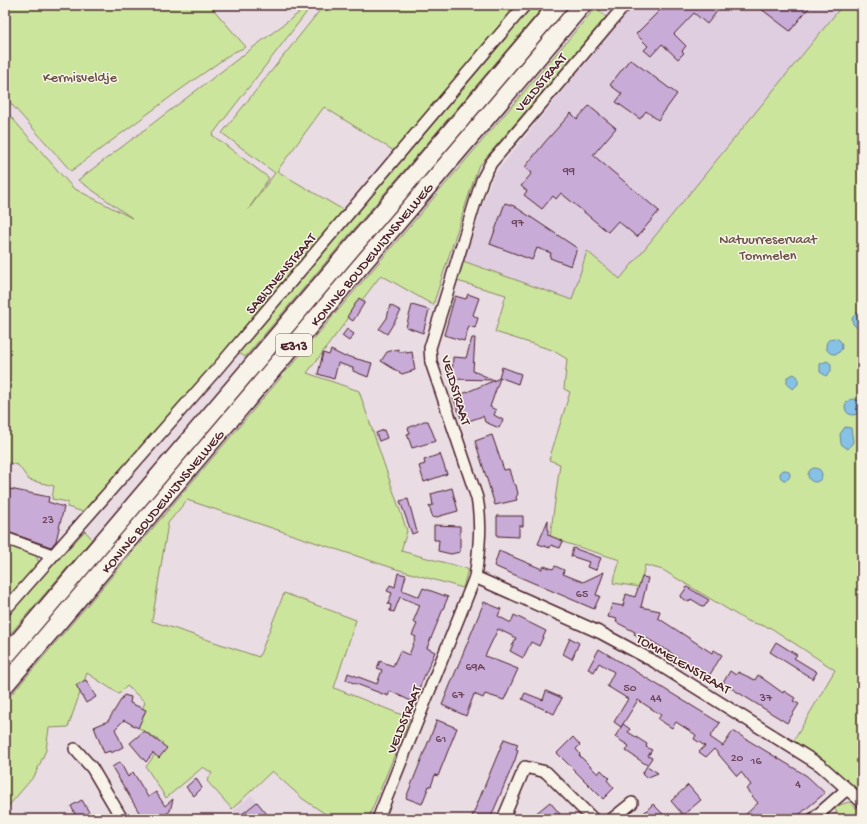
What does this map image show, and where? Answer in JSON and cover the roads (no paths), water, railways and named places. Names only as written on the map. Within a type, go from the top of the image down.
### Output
[{"type":"highway","name":"KONING BOUDEWIJNSNELWEG","points":[[5,657],[558,5]]},
{"type":"highway","name":"KONING BOUDEWIJNSNELWEG","points":[[5,685],[582,5]]},
{"type":"street","name":"SABIJNENSTRAAT","points":[[5,610],[52,555],[135,465],[217,370],[524,5]]},
{"type":"street","name":"VELDSTRAAT","points":[[378,819],[475,577],[480,519],[478,503],[434,376],[430,348],[482,180],[491,163],[625,5]]},
{"type":"street","points":[[5,538],[52,555]]},
{"type":"street","name":"TOMMELENSTRAAT","points":[[475,577],[601,633],[655,662],[820,765],[862,802]]},
{"type":"street","points":[[74,749],[92,768],[122,819]]},
{"type":"street","points":[[503,819],[525,766],[546,772],[593,819]]},
{"type":"street","points":[[813,819],[847,789]]},
{"type":"street","points":[[612,819],[632,803]]},
{"type":"water","points":[[862,312],[862,329],[858,329],[853,324],[852,318],[857,313]]},
{"type":"water","points":[[831,338],[837,338],[842,343],[840,352],[837,354],[831,354],[826,349],[826,343]]},
{"type":"water","points":[[827,361],[831,364],[831,371],[826,376],[820,372],[820,364]]},
{"type":"water","points":[[794,374],[798,377],[798,384],[793,389],[787,385],[787,377]]},
{"type":"water","points":[[850,399],[856,399],[861,404],[859,413],[856,415],[850,415],[845,410],[845,404]]},
{"type":"water","points":[[845,427],[851,428],[853,442],[848,449],[841,444],[840,434]]},
{"type":"water","points":[[812,468],[818,468],[822,472],[822,478],[818,482],[812,482],[808,478],[808,472]]},
{"type":"water","points":[[783,470],[787,470],[789,471],[789,479],[783,480],[780,477],[780,473]]},
{"type":"park label","name":"Kermisveldje","points":[[80,76]]},
{"type":"park label","name":"Natuurreservaat Tommelen","points":[[768,246]]}]
